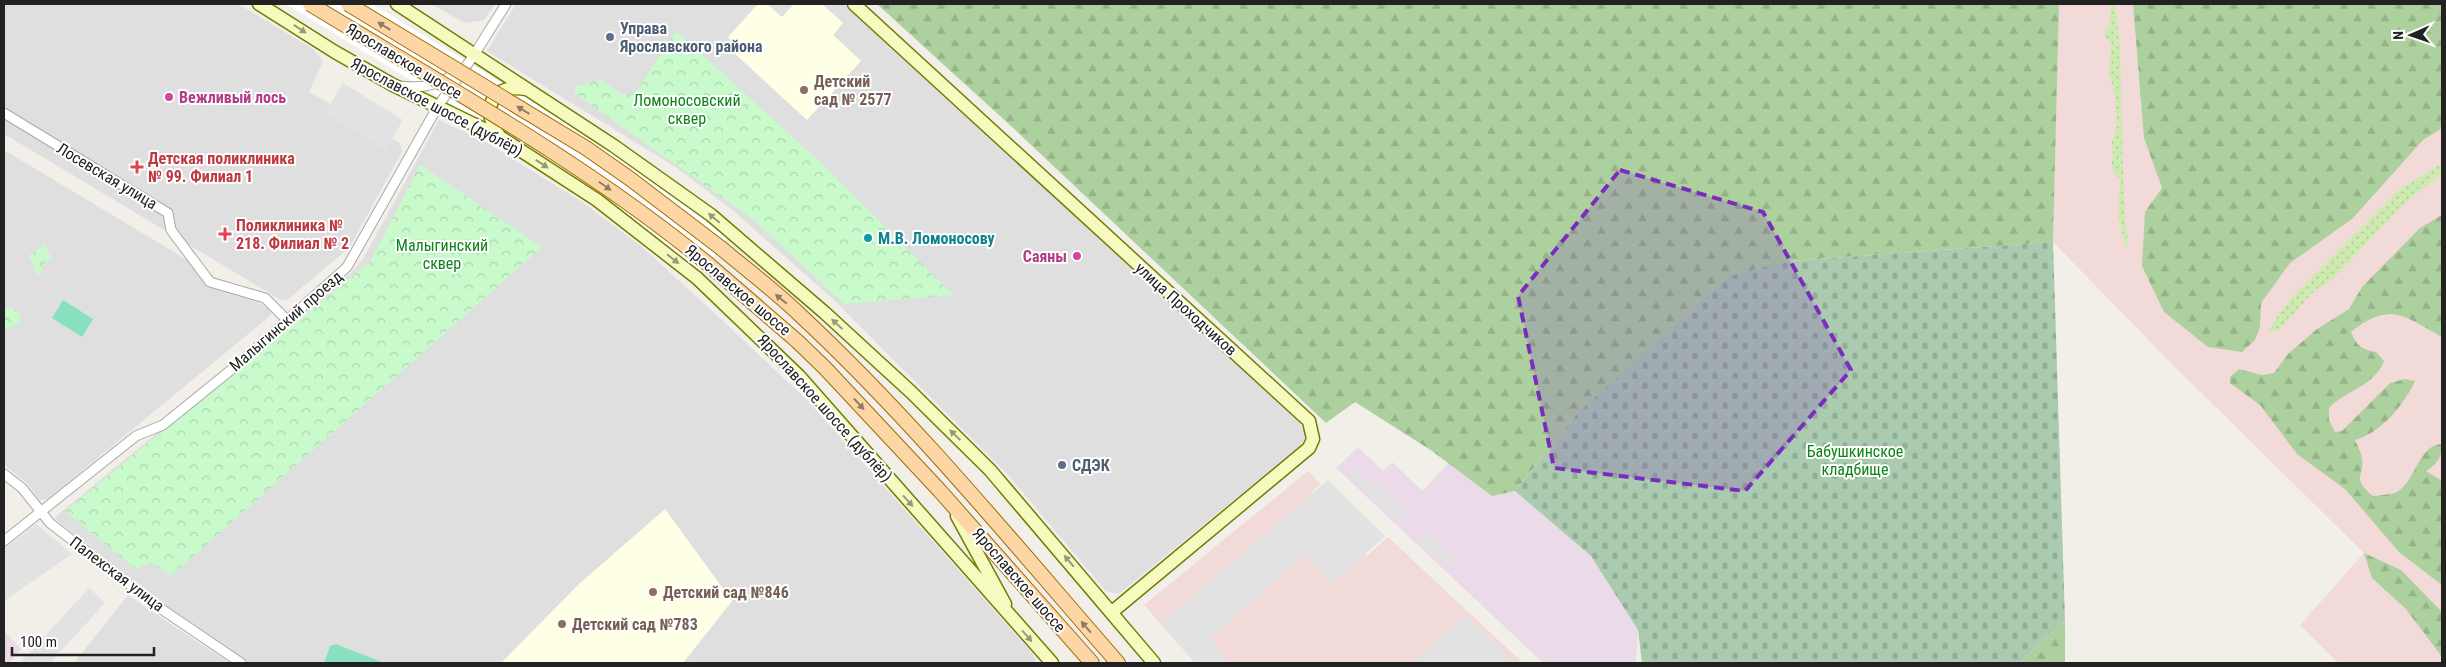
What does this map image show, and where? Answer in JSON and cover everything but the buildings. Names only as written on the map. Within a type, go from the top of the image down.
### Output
[{"type":"main road","name":"Ярославское шоссе","points":[[310,4],[576,166],[668,231],[708,264],[797,341],[940,491],[1092,663]]},
{"type":"main road","name":"Ярославское шоссе","points":[[348,4],[586,148],[636,183],[798,312],[842,356],[957,480],[1118,663]]},
{"type":"street","name":"Ярославское шоссе (дублёр)","points":[[259,4],[335,52],[393,85],[500,137],[597,200],[697,278],[745,322],[799,376],[1052,663]]},
{"type":"street","points":[[397,4],[529,89],[711,215],[825,313],[911,392],[990,470],[1154,663]]},
{"type":"street","name":"Малыгинский проезд","points":[[4,542],[136,436],[164,425],[237,365],[347,268],[438,106],[474,55],[506,4]]},
{"type":"street","name":"улица Проходчиков","points":[[854,4],[1309,421],[1313,440],[1309,448],[1112,612]]},
{"type":"street","points":[[393,85],[420,87],[433,85],[443,82],[466,66]]},
{"type":"street","points":[[500,137],[491,120],[489,109],[492,99],[499,92],[508,89],[529,89]]},
{"type":"street","name":"Лосевская улица","points":[[4,113],[168,213],[172,230],[210,282],[266,298],[287,320]]},
{"type":"street","name":"Палехская улица","points":[[4,474],[22,488],[50,523],[157,606],[241,663]]},
{"type":"street","points":[[940,491],[969,536],[1012,618]]},
{"type":"highlighted area","points":[[1620,170],[1763,212],[1851,370],[1745,491],[1554,468],[1518,296]]},
{"type":"shaded area","points":[[4,4],[238,4],[313,49],[323,61],[309,92],[400,143],[402,152],[349,248],[287,300],[281,300],[4,134]]},
{"type":"shaded area","points":[[431,4],[495,4],[484,20],[465,23]]},
{"type":"shaded area","points":[[516,4],[843,4],[1298,421],[1304,431],[1304,440],[1297,448],[1119,594],[1106,591],[1008,475],[833,299],[730,208],[677,168],[487,51]]},
{"type":"shaded area","name":"Детский сад № 2577","points":[[758,4],[767,4],[782,17],[794,4],[822,4],[843,23],[833,35],[861,61],[807,120],[734,53],[739,47],[728,37]]},
{"type":"shaded area","points":[[2059,4],[2442,4],[2442,663],[2338,663],[2300,625],[2364,553],[2171,363],[2053,242]]},
{"type":"shaded area","points":[[343,83],[403,120],[385,150],[325,113]]},
{"type":"shaded area","points":[[439,120],[484,141],[582,202],[641,246],[808,401],[1033,654],[1036,663],[247,663],[193,627],[54,518],[351,273],[363,259]]},
{"type":"shaded area","points":[[4,150],[272,311],[270,316],[48,499],[39,500],[28,484],[4,465]]},
{"type":"shaded area","points":[[1358,447],[1383,471],[1392,462],[1423,491],[1449,462],[1492,496],[1515,491],[1591,556],[1638,630],[1636,663],[1543,663],[1336,468]]},
{"type":"shaded area","points":[[1308,471],[1320,484],[1311,493],[1367,556],[1388,537],[1523,663],[1195,663],[1144,605]]},
{"type":"shaded area","points":[[1356,471],[1371,481],[1407,515],[1400,523],[1351,477]]},
{"type":"shaded area","points":[[1328,480],[1385,536],[1332,584],[1305,555],[1210,639],[1230,663],[1197,663],[1161,623]]},
{"type":"shaded area","name":"Детский сад №846","points":[[665,509],[732,601],[683,663],[501,663],[579,584]]},
{"type":"shaded area","points":[[36,524],[72,554],[4,601],[4,549]]},
{"type":"shaded area","points":[[1427,534],[1456,560],[1449,568],[1420,542]]},
{"type":"shaded area","points":[[89,588],[105,603],[50,663],[20,663]]},
{"type":"shaded area","points":[[128,595],[187,635],[230,663],[74,663]]},
{"type":"shaded area","points":[[1465,615],[1511,657],[1505,663],[1413,663]]},
{"type":"shaded area","points":[[4,631],[21,649],[9,663],[4,663]]},
{"type":"green space","points":[[877,4],[2059,4],[2053,242],[1790,261],[1578,413],[1515,491],[1492,496],[1432,451],[1355,402],[1326,423],[1011,126]]},
{"type":"green space","points":[[2111,4],[2115,4],[2120,46],[2124,207],[2128,244],[2126,249],[2118,215],[2120,181],[2111,168],[2113,156],[2112,143],[2117,125],[2115,97],[2109,72],[2111,46],[2109,40],[2104,37],[2105,31],[2109,27]]},
{"type":"green space","points":[[2133,4],[2442,4],[2442,128],[2423,140],[2352,219],[2290,263],[2261,303],[2260,327],[2255,340],[2242,352],[2208,347],[2164,312],[2142,266],[2145,212],[2162,188],[2144,138]]},
{"type":"green space","name":"Ломоносовский сквер","points":[[676,31],[819,161],[953,295],[844,304],[754,220],[573,92],[577,86],[601,80],[623,95],[635,93]]},
{"type":"green space","points":[[2442,163],[2442,173],[2401,207],[2333,279],[2312,293],[2279,330],[2267,332],[2291,298],[2400,189]]},
{"type":"green space","name":"Малыгинский сквер","points":[[420,165],[542,247],[171,576],[151,562],[136,569],[65,511],[370,262]]},
{"type":"green space","points":[[2442,215],[2442,337],[2407,318],[2387,314],[2365,322],[2351,332],[2360,346],[2376,352],[2384,361],[2380,369],[2367,382],[2329,408],[2329,420],[2335,432],[2342,431],[2390,383],[2405,379],[2415,381],[2405,399],[2383,425],[2355,440],[2362,458],[2360,481],[2373,496],[2397,492],[2403,487],[2428,450],[2442,444],[2438,460],[2426,471],[2442,481],[2442,585],[2399,552],[2345,489],[2297,454],[2260,405],[2230,383],[2230,377],[2239,369],[2262,375],[2274,373],[2288,354],[2317,329],[2349,309],[2362,287],[2420,228]]},
{"type":"green space","name":"Бабушкинское кладбище","points":[[2053,242],[2065,621],[2019,663],[1642,663],[1638,630],[1591,556],[1515,491],[1578,413],[1729,276],[1790,261]]},
{"type":"green space","points":[[44,245],[52,258],[41,265],[43,272],[38,275],[34,272],[35,266],[28,256]]},
{"type":"green space","points":[[63,300],[93,319],[82,337],[52,318]]},
{"type":"green space","points":[[11,308],[19,311],[20,323],[4,329],[4,310]]},
{"type":"green space","points":[[2364,553],[2401,570],[2442,612],[2442,657],[2406,609],[2372,578]]},
{"type":"green space","points":[[2065,621],[2065,663],[2019,663]]},
{"type":"green space","points":[[336,644],[384,663],[324,663],[330,646]]},
{"type":"pier","points":[[286,4],[372,4],[592,138],[728,238],[700,274],[660,241],[570,177]]},
{"type":"place","name":"Управа Ярославского района","points":[[610,37]]},
{"type":"place","name":"Детский сад № 2577","points":[[804,90]]},
{"type":"place","name":"Вежливый лось","points":[[169,97]]},
{"type":"place","name":"Детская поликлиника № 99. Филиал 1","points":[[137,167]]},
{"type":"place","name":"Поликлиника № 218. Филиал № 2","points":[[225,234]]},
{"type":"place","name":"М.В. Ломоносову","points":[[868,238]]},
{"type":"place","name":"Саяны","points":[[1077,256]]},
{"type":"place","name":"СДЭК","points":[[1062,465]]},
{"type":"place","name":"Детский сад №846","points":[[653,592]]},
{"type":"place","name":"Детский сад №783","points":[[562,624]]}]
